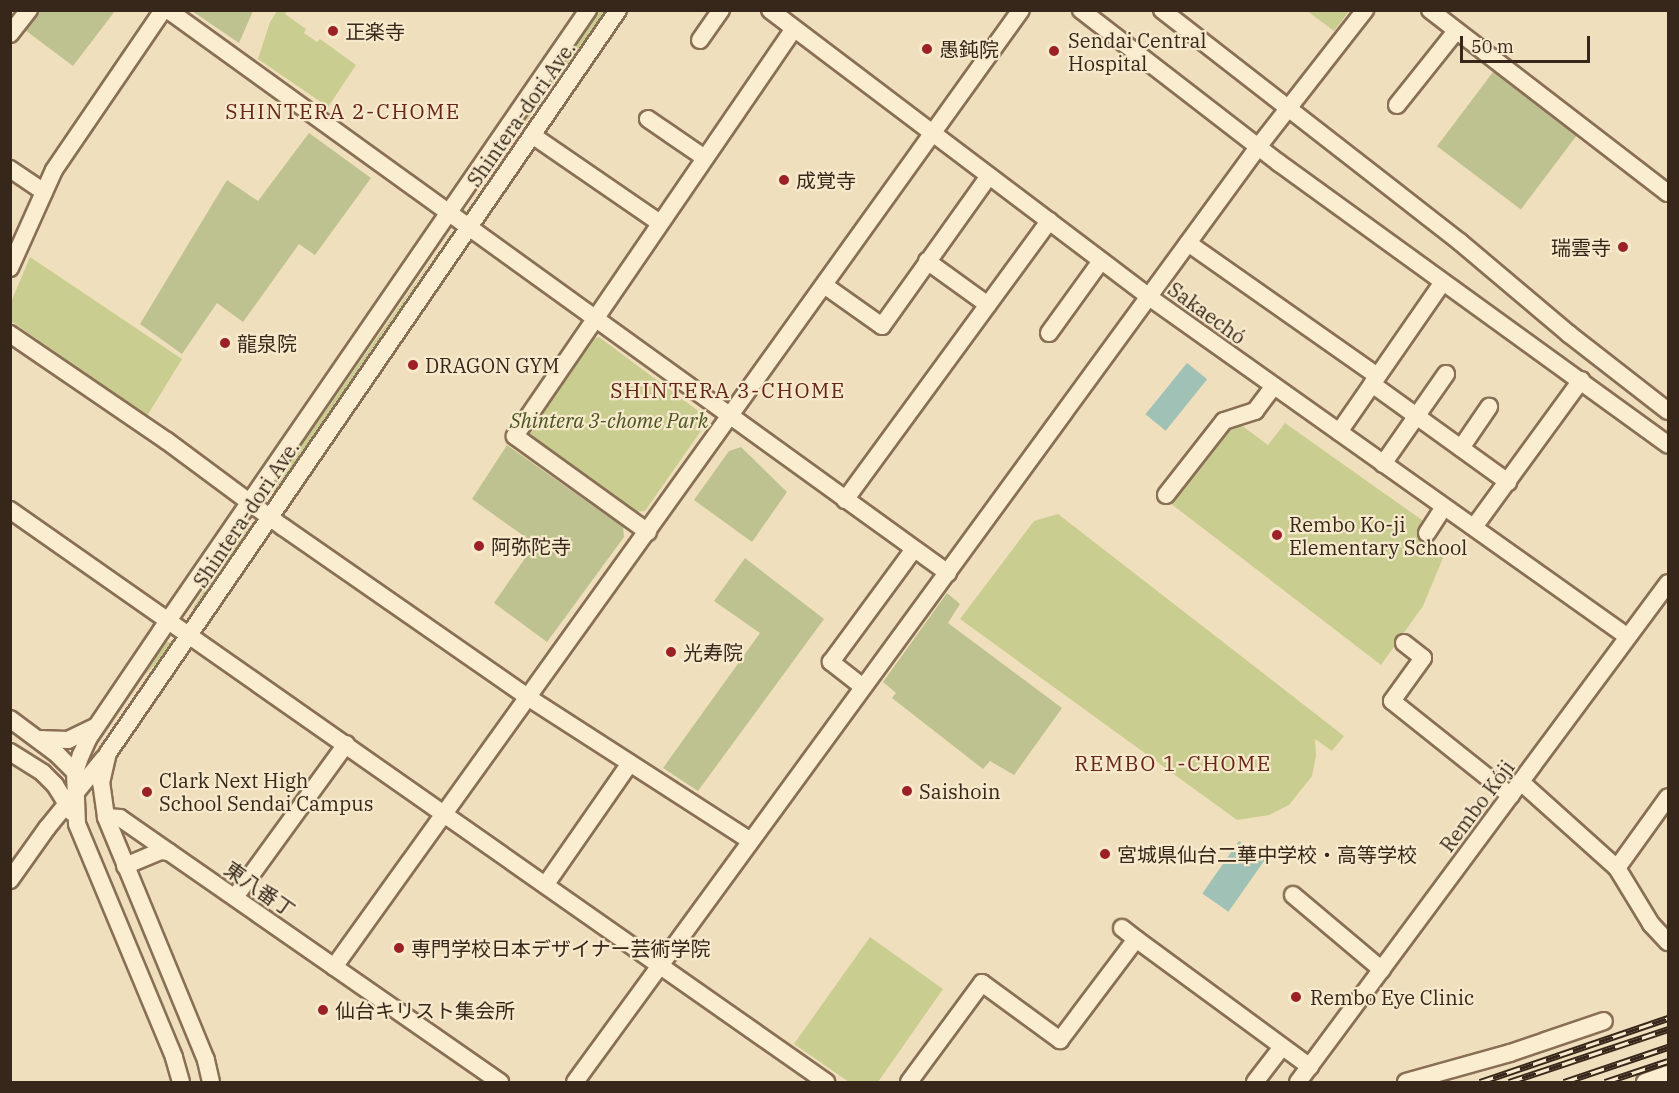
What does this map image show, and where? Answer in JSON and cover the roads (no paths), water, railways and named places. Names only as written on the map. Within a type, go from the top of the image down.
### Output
[{"type":"street","points":[[10,34],[29,10]]},
{"type":"street","points":[[10,268],[44,192],[68,148],[166,10],[948,573]]},
{"type":"street","name":"Shintera-dori Ave.","points":[[75,788],[97,726],[588,10]]},
{"type":"street","name":"Shintera-dori Ave.","points":[[211,1083],[206,1060],[106,817],[101,783],[108,753],[618,10]]},
{"type":"street","points":[[700,40],[721,10]]},
{"type":"street","name":"Sakaechó","points":[[770,10],[1149,297],[1628,638]]},
{"type":"street","points":[[334,967],[1021,10]]},
{"type":"street","points":[[1082,10],[1258,147],[1442,283],[1581,380],[1668,445]]},
{"type":"street","points":[[1161,10],[1286,110],[1460,242],[1552,321],[1668,411]]},
{"type":"street","points":[[575,1083],[749,840],[948,573],[1258,147],[1365,10]]},
{"type":"street","points":[[1430,10],[1668,193]]},
{"type":"street","points":[[648,532],[515,436],[794,29]]},
{"type":"street","points":[[1397,105],[1456,31]]},
{"type":"street","points":[[648,119],[705,158]]},
{"type":"street","points":[[532,135],[660,223]]},
{"type":"street","points":[[10,169],[44,192]]},
{"type":"street","points":[[824,285],[882,326],[989,176]]},
{"type":"street","points":[[845,500],[1049,222]]},
{"type":"street","points":[[1188,243],[1508,482]]},
{"type":"street","points":[[927,261],[988,305]]},
{"type":"street","points":[[1049,333],[1101,261]]},
{"type":"street","points":[[1339,432],[1442,283]]},
{"type":"street","points":[[10,334],[251,500],[270,517],[529,698],[749,840]]},
{"type":"street","points":[[1383,464],[1446,374]]},
{"type":"street","points":[[1474,527],[1581,380]]},
{"type":"street","points":[[1166,495],[1224,421],[1255,411],[1274,386]]},
{"type":"street","points":[[1461,448],[1489,407]]},
{"type":"street","points":[[1427,533],[1444,507]]},
{"type":"street","points":[[10,510],[169,619],[826,1083]]},
{"type":"street","points":[[863,687],[831,662],[914,549]]},
{"type":"street","name":"Rembo Kóji","points":[[1300,1082],[1668,583]]},
{"type":"street","points":[[1404,643],[1423,658],[1392,701],[1516,789],[1617,868],[1651,924],[1668,942]]},
{"type":"street","points":[[10,719],[39,739],[75,788],[106,817]]},
{"type":"street","points":[[39,739],[68,740],[97,726]]},
{"type":"street","points":[[235,897],[346,744]]},
{"type":"street","points":[[10,752],[43,773],[75,788]]},
{"type":"street","points":[[10,880],[75,788],[108,753]]},
{"type":"street","points":[[546,885],[630,763]]},
{"type":"street","points":[[43,773],[75,788]]},
{"type":"street","points":[[75,788],[77,824],[174,1057],[181,1083]]},
{"type":"street","points":[[1617,868],[1668,797]]},
{"type":"street","name":"東八番丁","points":[[106,817],[120,818],[500,1083]]},
{"type":"street","points":[[125,866],[161,851],[169,852]]},
{"type":"street","points":[[1293,895],[1382,969]]},
{"type":"street","points":[[1122,928],[1310,1067]]},
{"type":"street","points":[[909,1083],[982,983],[1060,1040],[1136,939]]},
{"type":"street","points":[[1406,1083],[1510,1053],[1604,1021]]},
{"type":"street","points":[[1255,1083],[1282,1047]]},
{"type":"street","points":[[1645,1083],[1668,1074]]},
{"type":"water","points":[[1187,363],[1207,379],[1166,431],[1145,414]]},
{"type":"water","points":[[1239,841],[1265,859],[1229,912],[1202,893]]},
{"type":"railway","points":[[1480,1082],[1668,1018]]},
{"type":"railway","points":[[1509,1082],[1668,1029]]},
{"type":"railway","points":[[1564,1082],[1668,1047]]},
{"type":"railway","points":[[1605,1082],[1668,1061]]},
{"type":"place","name":"正楽寺","points":[[333,31]]},
{"type":"place","name":"愚鈍院","points":[[927,49]]},
{"type":"place","name":"Sendai Central Hospital","points":[[1054,51]]},
{"type":"place","name":"成覚寺","points":[[784,180]]},
{"type":"place","name":"瑞雲寺","points":[[1623,247]]},
{"type":"place","name":"龍泉院","points":[[225,343]]},
{"type":"place","name":"DRAGON GYM","points":[[413,365]]},
{"type":"place","name":"Rembo Ko-ji Elementary School","points":[[1277,535]]},
{"type":"place","name":"阿弥陀寺","points":[[479,546]]},
{"type":"place","name":"光寿院","points":[[671,652]]},
{"type":"place","name":"Saishoin","points":[[907,791]]},
{"type":"place","name":"Clark Next High School Sendai Campus","points":[[147,792]]},
{"type":"place","name":"宮城県仙台二華中学校・高等学校","points":[[1105,854]]},
{"type":"place","name":"専門学校日本デザイナー芸術学院","points":[[399,948]]},
{"type":"place","name":"Rembo Eye Clinic","points":[[1296,997]]},
{"type":"place","name":"仙台キリスト集会所","points":[[323,1010]]},
{"type":"district","name":"SHINTERA 2-CHOME","points":[[343,111]]},
{"type":"district","name":"SHINTERA 3-CHOME","points":[[728,390]]},
{"type":"district","name":"REMBO 1-CHOME","points":[[1173,763]]},
{"type":"park label","name":"Shintera 3-chome Park","points":[[609,420]]}]
